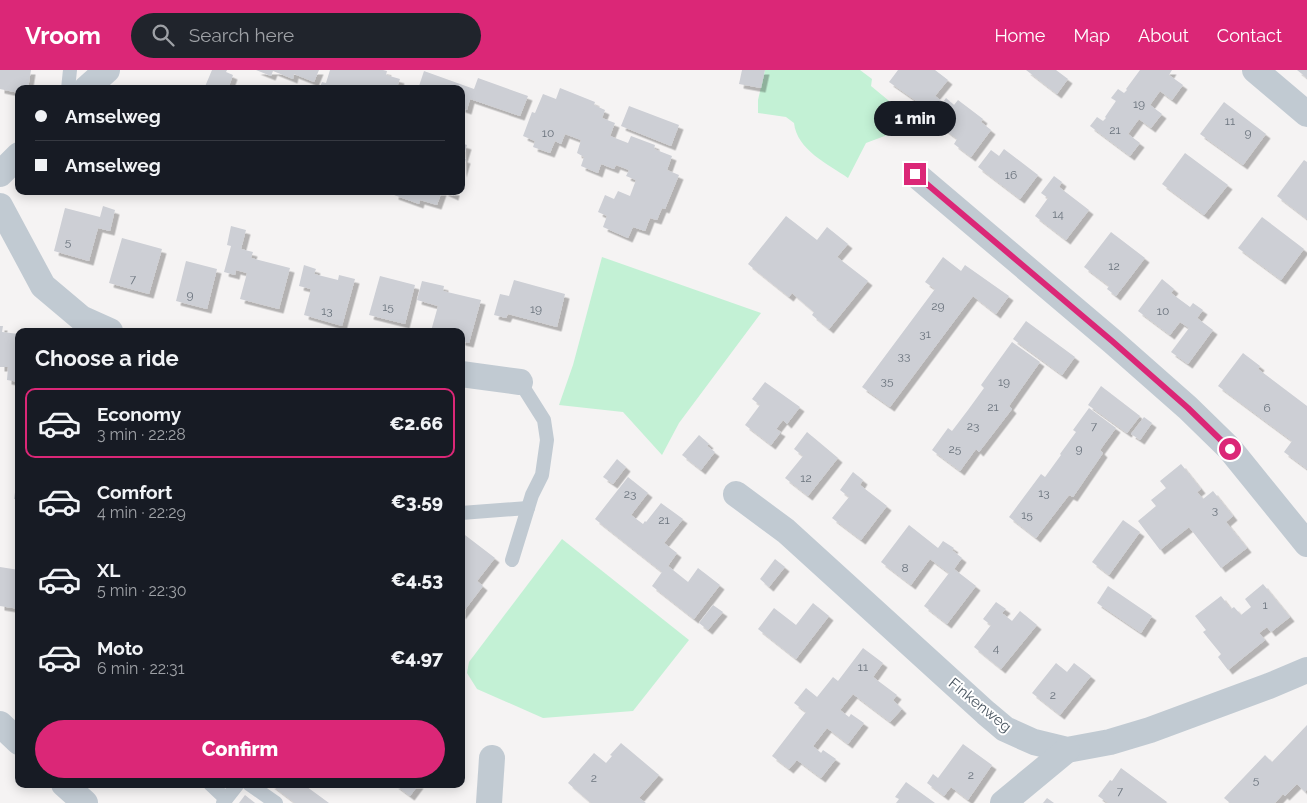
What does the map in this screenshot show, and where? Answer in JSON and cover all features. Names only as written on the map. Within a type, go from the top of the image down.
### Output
[{"type":"street","points":[[90,85],[107,70]]},
{"type":"street","points":[[1254,70],[1307,114]]},
{"type":"street","points":[[0,174],[15,159]]},
{"type":"street","points":[[915,174],[1188,408],[1230,449],[1307,544]]},
{"type":"street","points":[[0,206],[43,286],[81,318],[103,328]]},
{"type":"street","points":[[465,375],[520,382]]},
{"type":"street","name":"Finkenweg","points":[[736,494],[786,531],[986,714],[1005,729],[1034,742],[1067,750],[1110,742],[1150,730],[1307,670]]},
{"type":"street","points":[[0,724],[15,738]]},
{"type":"street","points":[[1003,803],[1067,750]]},
{"type":"street","points":[[489,803],[492,758]]},
{"type":"street","points":[[68,788],[85,803]]},
{"type":"lane","points":[[68,85],[70,70]]},
{"type":"lane","points":[[512,560],[532,495],[542,476],[547,440],[544,420],[520,382]]},
{"type":"lane","points":[[465,513],[528,508]]},
{"type":"lane","points":[[213,788],[224,801],[235,788]]},
{"type":"lane","points":[[255,788],[276,803]]},
{"type":"green space","points":[[765,70],[860,70],[872,79],[871,86],[894,105],[890,134],[866,143],[848,178],[807,149],[796,133],[794,123],[786,117],[758,113],[758,100]]},
{"type":"green space","points":[[602,257],[761,313],[679,423],[662,455],[623,412],[559,405],[573,365]]},
{"type":"green space","points":[[562,539],[689,640],[633,711],[543,718],[477,689],[467,673],[469,662]]},
{"type":"building","points":[[0,70],[31,70],[29,85],[15,85],[15,92],[0,89]]},
{"type":"building","points":[[212,70],[227,70],[226,72],[233,75],[229,85],[206,85]]},
{"type":"building","points":[[256,70],[319,70],[314,82],[294,74],[293,79],[273,71],[271,76]]},
{"type":"building","points":[[330,70],[383,70],[387,71],[386,75],[400,79],[398,85],[321,85],[322,82],[326,83]]},
{"type":"building","points":[[742,70],[765,70],[761,88],[739,84]]},
{"type":"building","points":[[898,70],[935,70],[948,80],[935,96],[943,102],[946,98],[954,105],[958,100],[983,119],[981,122],[991,130],[971,157],[954,144],[957,139],[922,112],[925,107],[889,82]]},
{"type":"building","points":[[1026,70],[1056,70],[1068,79],[1057,94]]},
{"type":"building","points":[[1140,70],[1172,70],[1169,75],[1183,85],[1172,100],[1160,91],[1150,105],[1162,114],[1151,128],[1139,119],[1128,134],[1140,143],[1130,156],[1090,126],[1097,117],[1103,121],[1106,118],[1116,101],[1111,98],[1118,89],[1124,93]]},
{"type":"building","points":[[1297,70],[1307,70],[1307,78]]},
{"type":"building","points":[[424,71],[463,85],[419,85]]},
{"type":"building","points":[[478,78],[528,96],[520,116],[470,99],[467,110],[465,109],[465,86],[474,89]]},
{"type":"building","points":[[560,88],[595,102],[594,105],[605,110],[602,118],[615,123],[610,136],[628,143],[631,136],[655,145],[654,149],[672,156],[667,170],[679,175],[665,209],[662,208],[657,220],[650,218],[645,231],[633,227],[628,238],[603,227],[607,216],[598,212],[605,195],[614,199],[618,191],[630,196],[636,180],[626,176],[629,170],[616,165],[614,169],[601,164],[598,173],[581,166],[584,157],[577,153],[581,140],[565,134],[561,144],[555,141],[550,153],[533,147],[535,141],[523,136],[532,112],[535,113],[543,94],[556,99]]},
{"type":"building","points":[[1224,102],[1266,134],[1243,165],[1200,134]]},
{"type":"building","points":[[629,106],[679,125],[671,146],[621,126]]},
{"type":"building","points":[[1004,149],[1038,175],[1020,199],[978,167],[991,150],[999,156]]},
{"type":"building","points":[[1185,153],[1228,185],[1204,215],[1162,184]]},
{"type":"building","points":[[1304,160],[1307,162],[1307,219],[1277,196]]},
{"type":"building","points":[[1054,176],[1062,182],[1059,187],[1089,210],[1066,240],[1035,216],[1048,198],[1041,193]]},
{"type":"building","points":[[394,195],[441,195],[437,205],[420,200],[419,204]]},
{"type":"building","points":[[103,206],[115,210],[110,231],[98,228],[89,261],[54,251],[65,208],[100,217]]},
{"type":"building","points":[[786,216],[817,240],[827,227],[848,244],[837,257],[868,281],[829,329],[812,315],[814,312],[792,293],[789,297],[748,264]]},
{"type":"building","points":[[1262,217],[1304,249],[1281,280],[1238,248]]},
{"type":"building","points":[[231,226],[246,230],[241,249],[253,252],[251,258],[290,268],[279,309],[240,299],[247,273],[236,270],[235,275],[224,272],[231,246],[227,245]]},
{"type":"building","points":[[1111,232],[1145,258],[1116,296],[1107,289],[1109,286],[1084,267]]},
{"type":"building","points":[[122,238],[162,249],[149,294],[109,283]]},
{"type":"building","points":[[943,257],[961,271],[965,265],[1009,296],[996,314],[973,296],[890,407],[862,387],[935,289],[925,282]]},
{"type":"building","points":[[186,261],[217,269],[207,309],[176,301]]},
{"type":"building","points":[[304,265],[316,269],[314,274],[338,280],[339,275],[355,279],[342,326],[304,315],[311,289],[299,286]]},
{"type":"building","points":[[380,276],[415,285],[405,324],[369,315]]},
{"type":"building","points":[[1162,279],[1174,289],[1171,293],[1190,307],[1193,303],[1203,310],[1197,318],[1213,330],[1188,364],[1171,352],[1189,328],[1180,322],[1170,335],[1138,311]]},
{"type":"building","points":[[514,280],[565,294],[557,327],[508,314],[506,318],[494,315],[500,294],[509,296]]},
{"type":"building","points":[[422,281],[444,286],[443,291],[481,300],[469,343],[465,342],[465,328],[432,328],[438,306],[417,300]]},
{"type":"building","points":[[1026,321],[1075,357],[1062,375],[1013,339]]},
{"type":"building","points":[[0,326],[3,326],[2,332],[15,334],[15,381],[7,380],[8,367],[0,367]]},
{"type":"building","points":[[1012,342],[1040,362],[1009,406],[1012,409],[979,452],[976,449],[960,471],[932,450],[948,428],[952,431],[968,410],[984,388],[981,385]]},
{"type":"building","points":[[1243,353],[1260,366],[1258,369],[1307,406],[1307,469],[1284,452],[1292,441],[1218,386]]},
{"type":"building","points":[[765,382],[800,407],[787,424],[783,420],[776,429],[781,432],[771,445],[745,425],[760,405],[752,399]]},
{"type":"building","points":[[1101,386],[1140,416],[1127,433],[1088,405]]},
{"type":"building","points":[[1089,408],[1116,428],[1100,450],[1103,453],[1073,497],[1069,495],[1036,538],[1009,517],[1041,474],[1045,477],[1076,432],[1073,430]]},
{"type":"building","points":[[1144,417],[1152,423],[1140,440],[1131,434]]},
{"type":"building","points":[[807,432],[838,458],[808,496],[785,478],[803,456],[794,449]]},
{"type":"building","points":[[699,435],[709,444],[707,446],[715,452],[701,470],[682,455]]},
{"type":"building","points":[[617,459],[626,467],[613,484],[603,477]]},
{"type":"building","points":[[1181,464],[1201,489],[1197,492],[1203,499],[1213,491],[1233,516],[1226,522],[1247,548],[1221,568],[1189,527],[1160,550],[1138,521],[1156,506],[1151,500],[1166,488],[1160,481]]},
{"type":"building","points":[[853,472],[863,480],[860,485],[887,506],[861,540],[832,518],[849,497],[840,490]]},
{"type":"building","points":[[628,477],[648,493],[631,515],[643,524],[661,503],[683,519],[664,543],[677,553],[668,566],[688,582],[698,568],[720,585],[694,619],[652,586],[662,572],[595,519]]},
{"type":"building","points":[[1123,520],[1140,532],[1109,575],[1092,562]]},
{"type":"building","points":[[909,525],[938,548],[943,541],[954,548],[952,550],[962,558],[954,569],[976,586],[947,624],[924,606],[949,573],[930,559],[911,585],[881,562]]},
{"type":"building","points":[[465,535],[495,558],[477,581],[483,586],[465,610]]},
{"type":"building","points":[[775,559],[785,567],[769,587],[760,579]]},
{"type":"building","points":[[0,567],[15,569],[15,608],[0,606]]},
{"type":"building","points":[[1263,584],[1290,617],[1271,632],[1267,627],[1259,633],[1265,640],[1228,670],[1218,657],[1221,654],[1203,632],[1206,630],[1195,616],[1221,596],[1231,609],[1234,607],[1241,615],[1251,607],[1245,599]]},
{"type":"building","points":[[1108,586],[1152,616],[1141,633],[1097,603]]},
{"type":"building","points":[[996,602],[1006,609],[1002,613],[1012,621],[1020,611],[1037,625],[1001,669],[974,647],[991,625],[983,619]]},
{"type":"building","points":[[813,603],[829,616],[796,659],[758,629],[774,608],[796,625]]},
{"type":"building","points":[[713,605],[723,612],[708,630],[699,623]]},
{"type":"building","points":[[863,648],[883,663],[873,677],[897,695],[893,700],[902,709],[890,722],[853,694],[840,710],[849,717],[851,714],[864,723],[848,744],[827,728],[813,746],[821,753],[823,750],[836,759],[821,778],[797,760],[789,769],[772,756],[806,712],[794,703],[806,688],[817,697],[833,677],[838,681]]},
{"type":"building","points":[[1056,663],[1067,672],[1074,663],[1091,676],[1060,715],[1032,693]]},
{"type":"building","points":[[1307,725],[1307,789],[1305,792],[1297,784],[1285,796],[1283,794],[1275,803],[1230,803],[1224,798],[1265,755],[1272,762]]},
{"type":"building","points":[[621,743],[659,775],[639,798],[646,803],[591,803],[568,783],[594,753],[606,763],[612,756],[610,755]]},
{"type":"building","points":[[963,744],[992,765],[968,800],[951,787],[944,796],[927,783],[933,774],[938,778]]},
{"type":"building","points":[[1121,768],[1167,802],[1108,803],[1098,796]]},
{"type":"building","points":[[906,782],[935,803],[896,803],[899,799],[895,797]]},
{"type":"building","points":[[275,788],[308,788],[329,803],[295,803]]},
{"type":"building","points":[[399,788],[416,788],[410,796]]},
{"type":"building","points":[[245,795],[255,803],[239,803]]},
{"type":"building","points":[[1047,798],[1054,803],[1043,803]]},
{"type":"route","points":[[915,174],[1112,341],[1188,408],[1230,449]]}]
